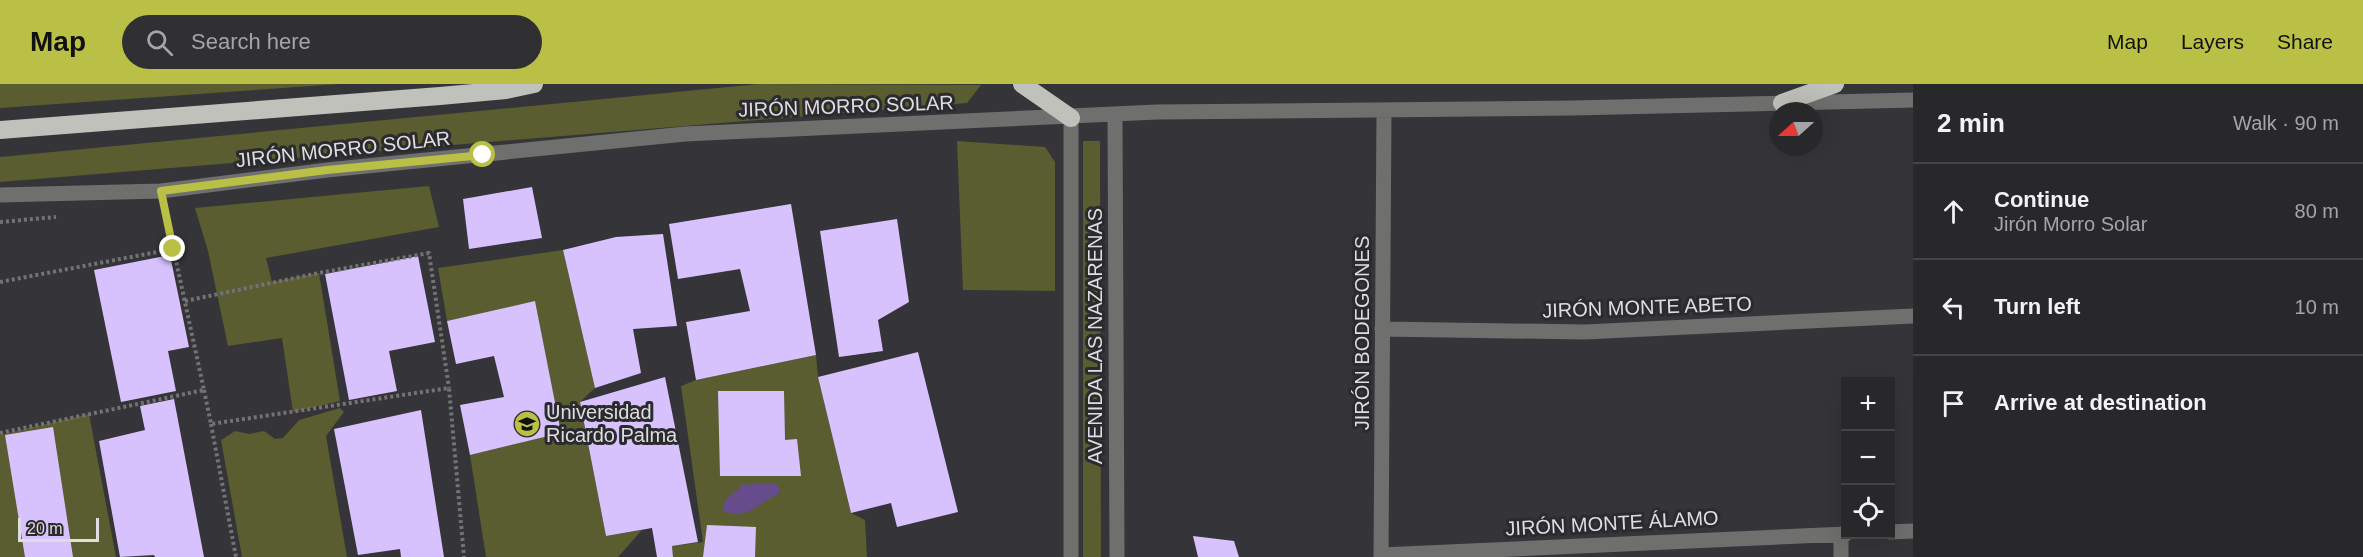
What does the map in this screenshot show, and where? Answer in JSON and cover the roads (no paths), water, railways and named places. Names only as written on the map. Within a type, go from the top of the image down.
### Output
[{"type":"highway","points":[[0,130],[440,96],[506,90],[534,84]]},
{"type":"highway","points":[[1022,84],[1071,117]]},
{"type":"highway","points":[[1785,102],[1835,84]]},
{"type":"street","name":"JIRÓN MORRO SOLAR","points":[[1823,102],[1913,100]]},
{"type":"street","name":"JIRÓN MORRO SOLAR","points":[[0,195],[161,191],[327,170],[685,134],[1115,116],[1157,112],[1574,108],[1769,103]]},
{"type":"street","name":"JIRÓN BODEGONES","points":[[1381,556],[1384,110]]},
{"type":"street","name":"AVENIDA LAS NAZARENAS","points":[[1115,116],[1117,557]]},
{"type":"street","name":"AVENIDA LAS NAZARENAS","points":[[1071,117],[1071,557]]},
{"type":"street","name":"JIRÓN MONTE ABETO","points":[[1382,330],[1585,332],[1913,316]]},
{"type":"street","points":[[1895,532],[1913,531]]},
{"type":"street","name":"JIRÓN MONTE ÁLAMO","points":[[1381,556],[1607,550],[1841,534]]},
{"type":"street","points":[[1841,557],[1843,539]]},
{"type":"place","name":"Universidad Ricardo Palma","points":[[527,424]]}]
